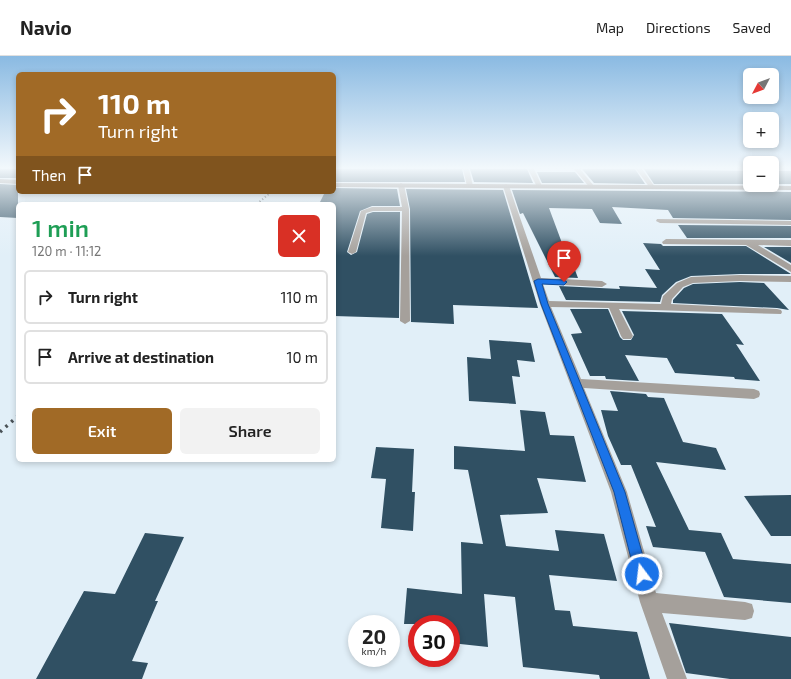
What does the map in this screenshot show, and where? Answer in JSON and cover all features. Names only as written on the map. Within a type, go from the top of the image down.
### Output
[{"type":"street","points":[[510,198],[538,281],[544,304],[620,492],[649,602],[677,679]]},
{"type":"street","points":[[660,221],[791,223]]},
{"type":"street","points":[[666,242],[791,243]]},
{"type":"street","points":[[746,243],[791,269]]},
{"type":"street","points":[[665,307],[667,298],[680,285],[691,280],[791,278]]},
{"type":"street","points":[[538,281],[602,284]]},
{"type":"street","points":[[544,304],[777,312]]},
{"type":"street","points":[[613,306],[627,336]]},
{"type":"street","points":[[576,383],[754,394]]},
{"type":"street","points":[[649,602],[745,611]]},
{"type":"lane","points":[[404,198],[406,209],[405,321]]},
{"type":"lane","points":[[352,252],[363,212],[372,209],[406,209]]},
{"type":"building","points":[[0,198],[18,198],[18,202],[16,202],[16,218],[0,217]]},
{"type":"building","points":[[322,198],[399,198],[400,206],[372,206],[360,211],[347,252],[351,255],[357,252],[367,214],[373,212],[400,212],[399,318],[336,316],[336,202],[320,202]]},
{"type":"building","points":[[408,198],[505,198],[538,308],[453,305],[454,324],[411,322],[410,209]]},
{"type":"building","points":[[515,198],[791,198],[791,220],[673,218],[668,210],[612,207],[622,224],[600,223],[592,209],[549,208],[572,270],[575,270],[578,278],[555,277],[523,213],[520,214]]},
{"type":"building","points":[[678,225],[791,226],[791,238],[687,238]]},
{"type":"building","points":[[643,243],[661,244],[663,246],[746,246],[791,274],[691,276],[676,282],[662,295],[660,302],[566,300],[559,286],[620,289],[619,286],[657,288],[645,269],[660,270]]},
{"type":"building","points":[[764,247],[791,247],[791,263]]},
{"type":"building","points":[[740,282],[764,283],[789,310],[777,308],[673,303],[673,300],[684,288],[693,284]]},
{"type":"building","points":[[570,309],[608,309],[620,337],[623,340],[631,340],[634,335],[622,311],[722,314],[744,345],[736,344],[760,381],[735,379],[734,377],[675,373],[667,358],[625,355],[639,381],[606,379],[605,376],[590,376],[571,334],[582,333]]},
{"type":"building","points":[[489,340],[531,343],[535,362],[517,360],[520,377],[512,376],[516,404],[469,401],[467,357],[491,359]]},
{"type":"building","points":[[610,391],[646,394],[648,397],[664,398],[683,442],[716,448],[726,470],[656,462],[689,530],[721,533],[733,559],[791,564],[791,603],[724,597],[705,552],[653,547],[646,526],[656,527],[631,465],[621,465],[608,436],[601,410],[618,411]]},
{"type":"building","points":[[520,410],[545,412],[550,435],[574,436],[586,482],[537,478],[548,513],[500,515],[506,546],[559,551],[555,530],[604,534],[617,581],[549,575],[555,610],[570,611],[573,626],[637,632],[650,679],[600,679],[599,675],[523,667],[515,597],[484,594],[488,647],[460,644],[460,615],[408,615],[408,624],[404,624],[407,588],[462,594],[461,542],[483,544],[468,470],[454,469],[454,446],[525,451]]},
{"type":"building","points":[[376,447],[414,449],[412,492],[415,492],[413,531],[381,528],[386,479],[371,478]]},
{"type":"building","points":[[791,495],[791,536],[771,536],[744,496]]},
{"type":"building","points":[[145,533],[184,537],[155,601],[158,601],[132,661],[148,663],[142,679],[36,679],[84,591],[115,594]]},
{"type":"building","points":[[669,623],[791,637],[791,679],[730,679],[686,673]]},
{"type":"railway","points":[[259,202],[264,198]]},
{"type":"railway","points":[[0,432],[16,418]]},
{"type":"route","points":[[564,282],[538,281],[544,304],[620,492],[642,574]]}]
